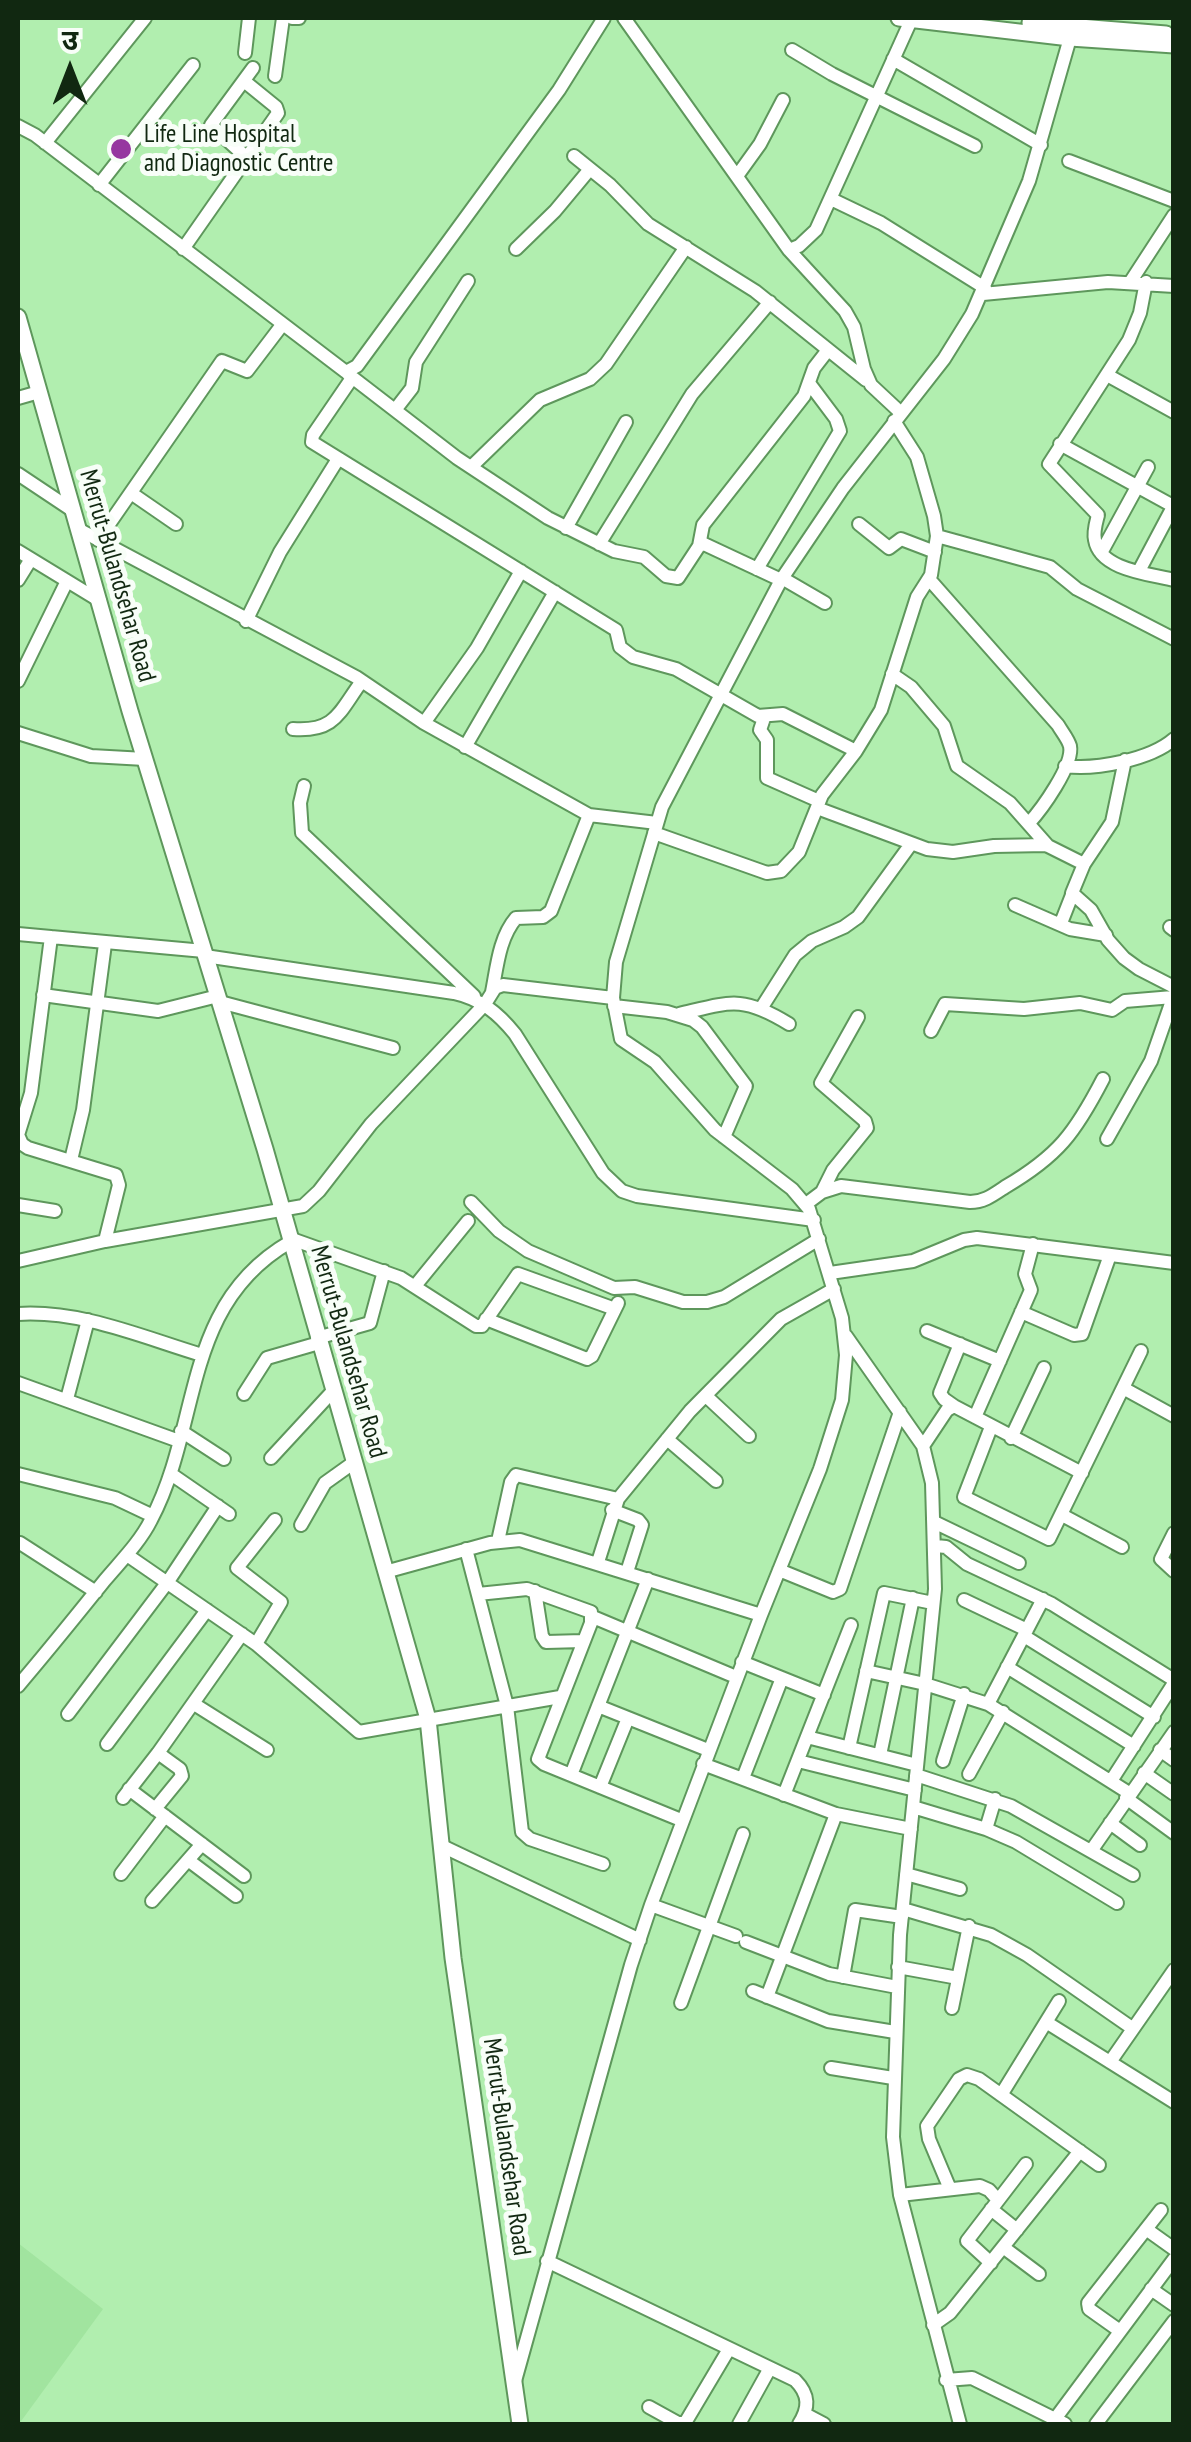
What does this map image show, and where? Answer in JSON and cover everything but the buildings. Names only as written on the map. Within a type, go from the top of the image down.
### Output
[{"type":"main road","points":[[907,18],[1072,28],[1136,24],[1174,34]]},
{"type":"main road","points":[[986,18],[1031,20],[1174,45]]},
{"type":"main road","name":"Merrut-Bulandsehar Road","points":[[18,317],[428,1719],[454,1958],[520,2424]]},
{"type":"street","points":[[45,143],[145,18]]},
{"type":"street","points":[[245,52],[249,18]]},
{"type":"street","points":[[275,76],[283,18]]},
{"type":"street","points":[[604,18],[559,90],[349,375],[312,439],[338,459],[619,633],[620,647],[627,653],[676,669],[764,718],[783,714],[856,752]]},
{"type":"street","points":[[624,18],[789,250],[850,318],[872,384]]},
{"type":"street","points":[[789,250],[816,230],[878,95],[907,18]]},
{"type":"street","points":[[514,2383],[651,1905],[837,1421],[845,1374],[844,1334],[834,1289],[806,1204],[704,1120],[666,1072],[621,1039],[614,1002],[620,943],[655,828],[782,579],[842,488],[952,348],[984,291],[1041,146],[1072,28]]},
{"type":"street","points":[[792,50],[975,146]]},
{"type":"street","points":[[893,59],[1041,146]]},
{"type":"street","points":[[99,184],[192,65]]},
{"type":"street","points":[[246,157],[211,125],[254,68]]},
{"type":"street","points":[[183,248],[278,110],[244,81]]},
{"type":"street","points":[[736,176],[760,144],[783,100]]},
{"type":"street","points":[[18,126],[471,467],[566,528],[621,553],[644,557],[672,578],[681,575],[699,546],[703,525],[801,400],[814,368],[828,350]]},
{"type":"street","points":[[78,529],[362,681],[464,747],[589,815],[655,828],[766,873],[777,873],[787,867],[799,852],[818,804],[881,710],[918,597],[930,579],[937,536],[921,465],[898,417],[872,384],[770,302],[648,224],[574,156]]},
{"type":"street","points":[[1069,161],[1174,201]]},
{"type":"street","points":[[516,249],[556,211],[590,168]]},
{"type":"street","points":[[830,198],[881,223],[984,291],[1131,281],[1174,286]]},
{"type":"street","points":[[1131,281],[1174,215]]},
{"type":"street","points":[[471,467],[540,400],[590,379],[606,364],[686,247]]},
{"type":"street","points":[[395,410],[412,388],[416,362],[468,281]]},
{"type":"street","points":[[1146,282],[1135,326],[1049,464],[1098,515],[1094,539],[1109,560],[1174,580]]},
{"type":"street","points":[[599,544],[692,394],[770,302]]},
{"type":"street","points":[[98,540],[222,361],[247,371],[282,325]]},
{"type":"street","points":[[1107,375],[1174,412]]},
{"type":"street","points":[[757,568],[840,431],[809,383]]},
{"type":"street","points":[[18,398],[39,392]]},
{"type":"street","points":[[566,528],[626,422]]},
{"type":"street","points":[[1060,444],[1173,506],[1138,571]]},
{"type":"street","points":[[246,621],[280,552],[338,459]]},
{"type":"street","points":[[1102,553],[1148,467]]},
{"type":"street","points":[[18,474],[72,510]]},
{"type":"street","points":[[131,493],[176,524]]},
{"type":"street","points":[[859,524],[889,548],[902,539],[934,552]]},
{"type":"street","points":[[937,536],[1050,567],[1077,589],[1174,639]]},
{"type":"street","points":[[699,546],[710,545],[825,603]]},
{"type":"street","points":[[18,551],[100,601]]},
{"type":"street","points":[[18,580],[30,559]]},
{"type":"street","points":[[424,723],[477,648],[521,571]]},
{"type":"street","points":[[930,579],[1070,744],[1065,766],[1044,805],[1029,823]]},
{"type":"street","points":[[18,682],[68,581]]},
{"type":"street","points":[[464,747],[556,592]]},
{"type":"street","points":[[892,674],[911,687],[944,726],[957,766],[1005,800],[1048,846],[1084,864]]},
{"type":"street","points":[[293,728],[317,730],[328,726],[362,681]]},
{"type":"street","points":[[764,718],[760,730],[767,740],[767,778],[818,804],[911,844],[952,852],[994,846],[1048,846]]},
{"type":"street","points":[[18,733],[91,756],[145,759]]},
{"type":"street","points":[[1065,766],[1089,768],[1125,760],[1174,740]]},
{"type":"street","points":[[1061,924],[1072,896],[1071,888],[1112,822],[1125,760]]},
{"type":"street","points":[[304,786],[302,833],[485,999],[515,1034],[602,1173],[622,1191],[814,1220]]},
{"type":"street","points":[[485,999],[509,927],[516,918],[543,917],[550,911],[589,815]]},
{"type":"street","points":[[762,1007],[795,955],[812,941],[844,928],[858,917],[911,844]]},
{"type":"street","points":[[1072,896],[1094,913],[1106,935],[1132,965],[1174,986]]},
{"type":"street","points":[[1015,905],[1070,929],[1106,935]]},
{"type":"street","points":[[18,934],[205,953],[485,999]]},
{"type":"street","points":[[51,937],[28,1106],[18,1136],[28,1148],[111,1172],[119,1179],[105,1240]]},
{"type":"street","points":[[71,1160],[81,1122],[105,944]]},
{"type":"street","points":[[18,1260],[105,1240],[303,1206],[370,1124],[485,999],[503,986],[676,1014],[702,1027],[744,1081],[744,1091],[724,1137]]},
{"type":"street","points":[[44,995],[158,1012],[219,999],[393,1048]]},
{"type":"street","points":[[930,1032],[945,1004],[1024,1008],[1080,1003],[1112,1010],[1126,1001],[1173,996],[1151,1061],[1107,1139]]},
{"type":"street","points":[[676,1014],[745,1003],[762,1007],[788,1024]]},
{"type":"street","points":[[822,1192],[833,1170],[868,1128],[821,1083],[858,1017]]},
{"type":"street","points":[[806,1204],[822,1192],[847,1186],[970,1202],[984,1200],[1053,1155],[1077,1126],[1103,1079]]},
{"type":"street","points":[[471,1202],[498,1231],[528,1250],[614,1288],[683,1302],[715,1300],[820,1239]]},
{"type":"street","points":[[18,1205],[55,1211]]},
{"type":"street","points":[[414,1286],[468,1222]]},
{"type":"street","points":[[830,1273],[914,1261],[978,1238],[1174,1264]]},
{"type":"street","points":[[18,1686],[127,1554],[153,1516],[171,1474],[202,1355],[247,1273],[290,1240],[384,1271],[476,1326],[482,1326],[521,1274],[615,1308]]},
{"type":"street","points":[[975,1418],[1031,1290],[1025,1274],[1033,1244]]},
{"type":"street","points":[[1021,1312],[1074,1335],[1082,1334],[1110,1255]]},
{"type":"street","points":[[244,1394],[267,1358],[370,1323],[384,1271]]},
{"type":"street","points":[[486,1319],[586,1360],[592,1356],[626,1288]]},
{"type":"street","points":[[598,1562],[615,1504],[667,1439],[781,1319],[834,1289]]},
{"type":"street","points":[[18,1314],[51,1313],[88,1320],[202,1355]]},
{"type":"street","points":[[67,1399],[88,1320]]},
{"type":"street","points":[[927,1331],[1000,1361]]},
{"type":"street","points":[[844,1334],[923,1446],[932,1483],[936,1546],[933,1602],[898,1967],[894,2150],[954,2379],[960,2424]]},
{"type":"street","points":[[960,1344],[940,1393],[944,1400],[1082,1473]]},
{"type":"street","points":[[992,1427],[964,1497],[1049,1539],[1141,1351]]},
{"type":"street","points":[[1011,1438],[1044,1368]]},
{"type":"street","points":[[18,1383],[180,1436],[224,1460]]},
{"type":"street","points":[[1123,1388],[1174,1416]]},
{"type":"street","points":[[270,1458],[332,1392]]},
{"type":"street","points":[[706,1396],[750,1436]]},
{"type":"street","points":[[923,1446],[954,1406]]},
{"type":"street","points":[[779,1570],[833,1592],[840,1590],[900,1412]]},
{"type":"street","points":[[667,1439],[716,1481]]},
{"type":"street","points":[[302,1524],[325,1483],[354,1463]]},
{"type":"street","points":[[18,1474],[115,1498],[153,1516]]},
{"type":"street","points":[[68,1714],[223,1510],[171,1474]]},
{"type":"street","points":[[498,1542],[511,1482],[516,1476],[615,1504],[638,1520],[642,1525],[628,1572]]},
{"type":"street","points":[[1062,1515],[1122,1547]]},
{"type":"street","points":[[256,1644],[282,1602],[237,1568],[275,1520]]},
{"type":"street","points":[[934,1522],[1019,1563]]},
{"type":"street","points":[[1174,1534],[1161,1558],[1174,1571]]},
{"type":"street","points":[[386,1572],[498,1542],[534,1542],[760,1614]]},
{"type":"street","points":[[20,1544],[96,1592]]},
{"type":"street","points":[[936,1546],[946,1547],[967,1564],[1043,1600],[1174,1681],[1111,1781]]},
{"type":"street","points":[[466,1549],[507,1706],[524,1836],[603,1864]]},
{"type":"street","points":[[127,1554],[256,1644],[359,1732],[560,1697]]},
{"type":"street","points":[[571,1775],[648,1579]]},
{"type":"street","points":[[478,1594],[535,1590],[580,1606],[592,1617],[736,1678]]},
{"type":"street","points":[[535,1590],[546,1642],[583,1642]]},
{"type":"street","points":[[846,1772],[884,1593],[933,1602]]},
{"type":"street","points":[[880,1756],[913,1598]]},
{"type":"street","points":[[964,1600],[1026,1633],[1154,1717]]},
{"type":"street","points":[[988,1704],[1043,1600]]},
{"type":"street","points":[[107,1744],[206,1610]]},
{"type":"street","points":[[592,1617],[538,1759],[682,1820]]},
{"type":"street","points":[[784,1795],[851,1625]]},
{"type":"street","points":[[242,1634],[126,1794],[160,1812],[244,1876]]},
{"type":"street","points":[[742,1662],[824,1695]]},
{"type":"street","points":[[1007,1667],[1134,1746]]},
{"type":"street","points":[[866,1672],[964,1694],[988,1704],[1111,1781],[1174,1833]]},
{"type":"street","points":[[743,1778],[782,1678]]},
{"type":"street","points":[[943,1761],[964,1694]]},
{"type":"street","points":[[194,1704],[266,1750]]},
{"type":"street","points":[[598,1706],[784,1795],[836,1814],[911,1829]]},
{"type":"street","points":[[969,1774],[1003,1712]]},
{"type":"street","points":[[600,1787],[628,1718]]},
{"type":"street","points":[[1090,1851],[1174,1732]]},
{"type":"street","points":[[808,1738],[880,1756],[995,1800],[1133,1874]]},
{"type":"street","points":[[1160,1750],[1174,1760]]},
{"type":"street","points":[[120,1874],[182,1776],[180,1769],[158,1754]]},
{"type":"street","points":[[798,1760],[915,1790]]},
{"type":"street","points":[[1144,1773],[1174,1794]]},
{"type":"street","points":[[986,1829],[995,1800]]},
{"type":"street","points":[[913,1806],[986,1829],[1118,1902]]},
{"type":"street","points":[[767,1997],[836,1814]]},
{"type":"street","points":[[1110,1823],[1140,1846]]},
{"type":"street","points":[[682,2003],[743,1834]]},
{"type":"street","points":[[152,1901],[202,1844]]},
{"type":"street","points":[[442,1846],[640,1940]]},
{"type":"street","points":[[188,1860],[236,1896]]},
{"type":"street","points":[[906,1874],[960,1889]]},
{"type":"street","points":[[651,1905],[842,1977],[897,1987]]},
{"type":"street","points":[[842,1977],[855,1910],[902,1913],[969,1926],[1027,1955],[1132,2028]]},
{"type":"street","points":[[952,2008],[969,1926]]},
{"type":"street","points":[[898,1967],[958,1978]]},
{"type":"street","points":[[1110,2062],[1174,1970]]},
{"type":"street","points":[[753,1991],[828,2021],[895,2032]]},
{"type":"street","points":[[1001,2095],[1059,2000]]},
{"type":"street","points":[[1046,2022],[1174,2102]]},
{"type":"street","points":[[831,2068],[893,2078]]},
{"type":"street","points":[[950,2189],[927,2132],[931,2118],[962,2077],[972,2076],[1099,2164]]},
{"type":"street","points":[[939,2322],[1080,2151]]},
{"type":"street","points":[[990,2263],[968,2240],[1026,2164]]},
{"type":"street","points":[[907,2194],[984,2187],[1017,2230]]},
{"type":"street","points":[[1120,2331],[1089,2308],[1088,2303],[1161,2210]]},
{"type":"street","points":[[1146,2228],[1174,2249]]},
{"type":"street","points":[[1004,2246],[1039,2274]]},
{"type":"street","points":[[954,2379],[972,2378],[1060,2422],[1174,2259]]},
{"type":"street","points":[[547,2261],[802,2386],[808,2401],[802,2419],[824,2424]]},
{"type":"street","points":[[1151,2289],[1174,2305]]},
{"type":"street","points":[[1096,2424],[1174,2321]]},
{"type":"street","points":[[649,2408],[685,2424],[729,2349]]},
{"type":"street","points":[[739,2424],[770,2368]]},
{"type":"shaded area","points":[[18,2243],[103,2309],[19,2424],[18,2424]]},
{"type":"place","name":"Life Line Hospital and Diagnostic Centre","points":[[121,149]]}]
